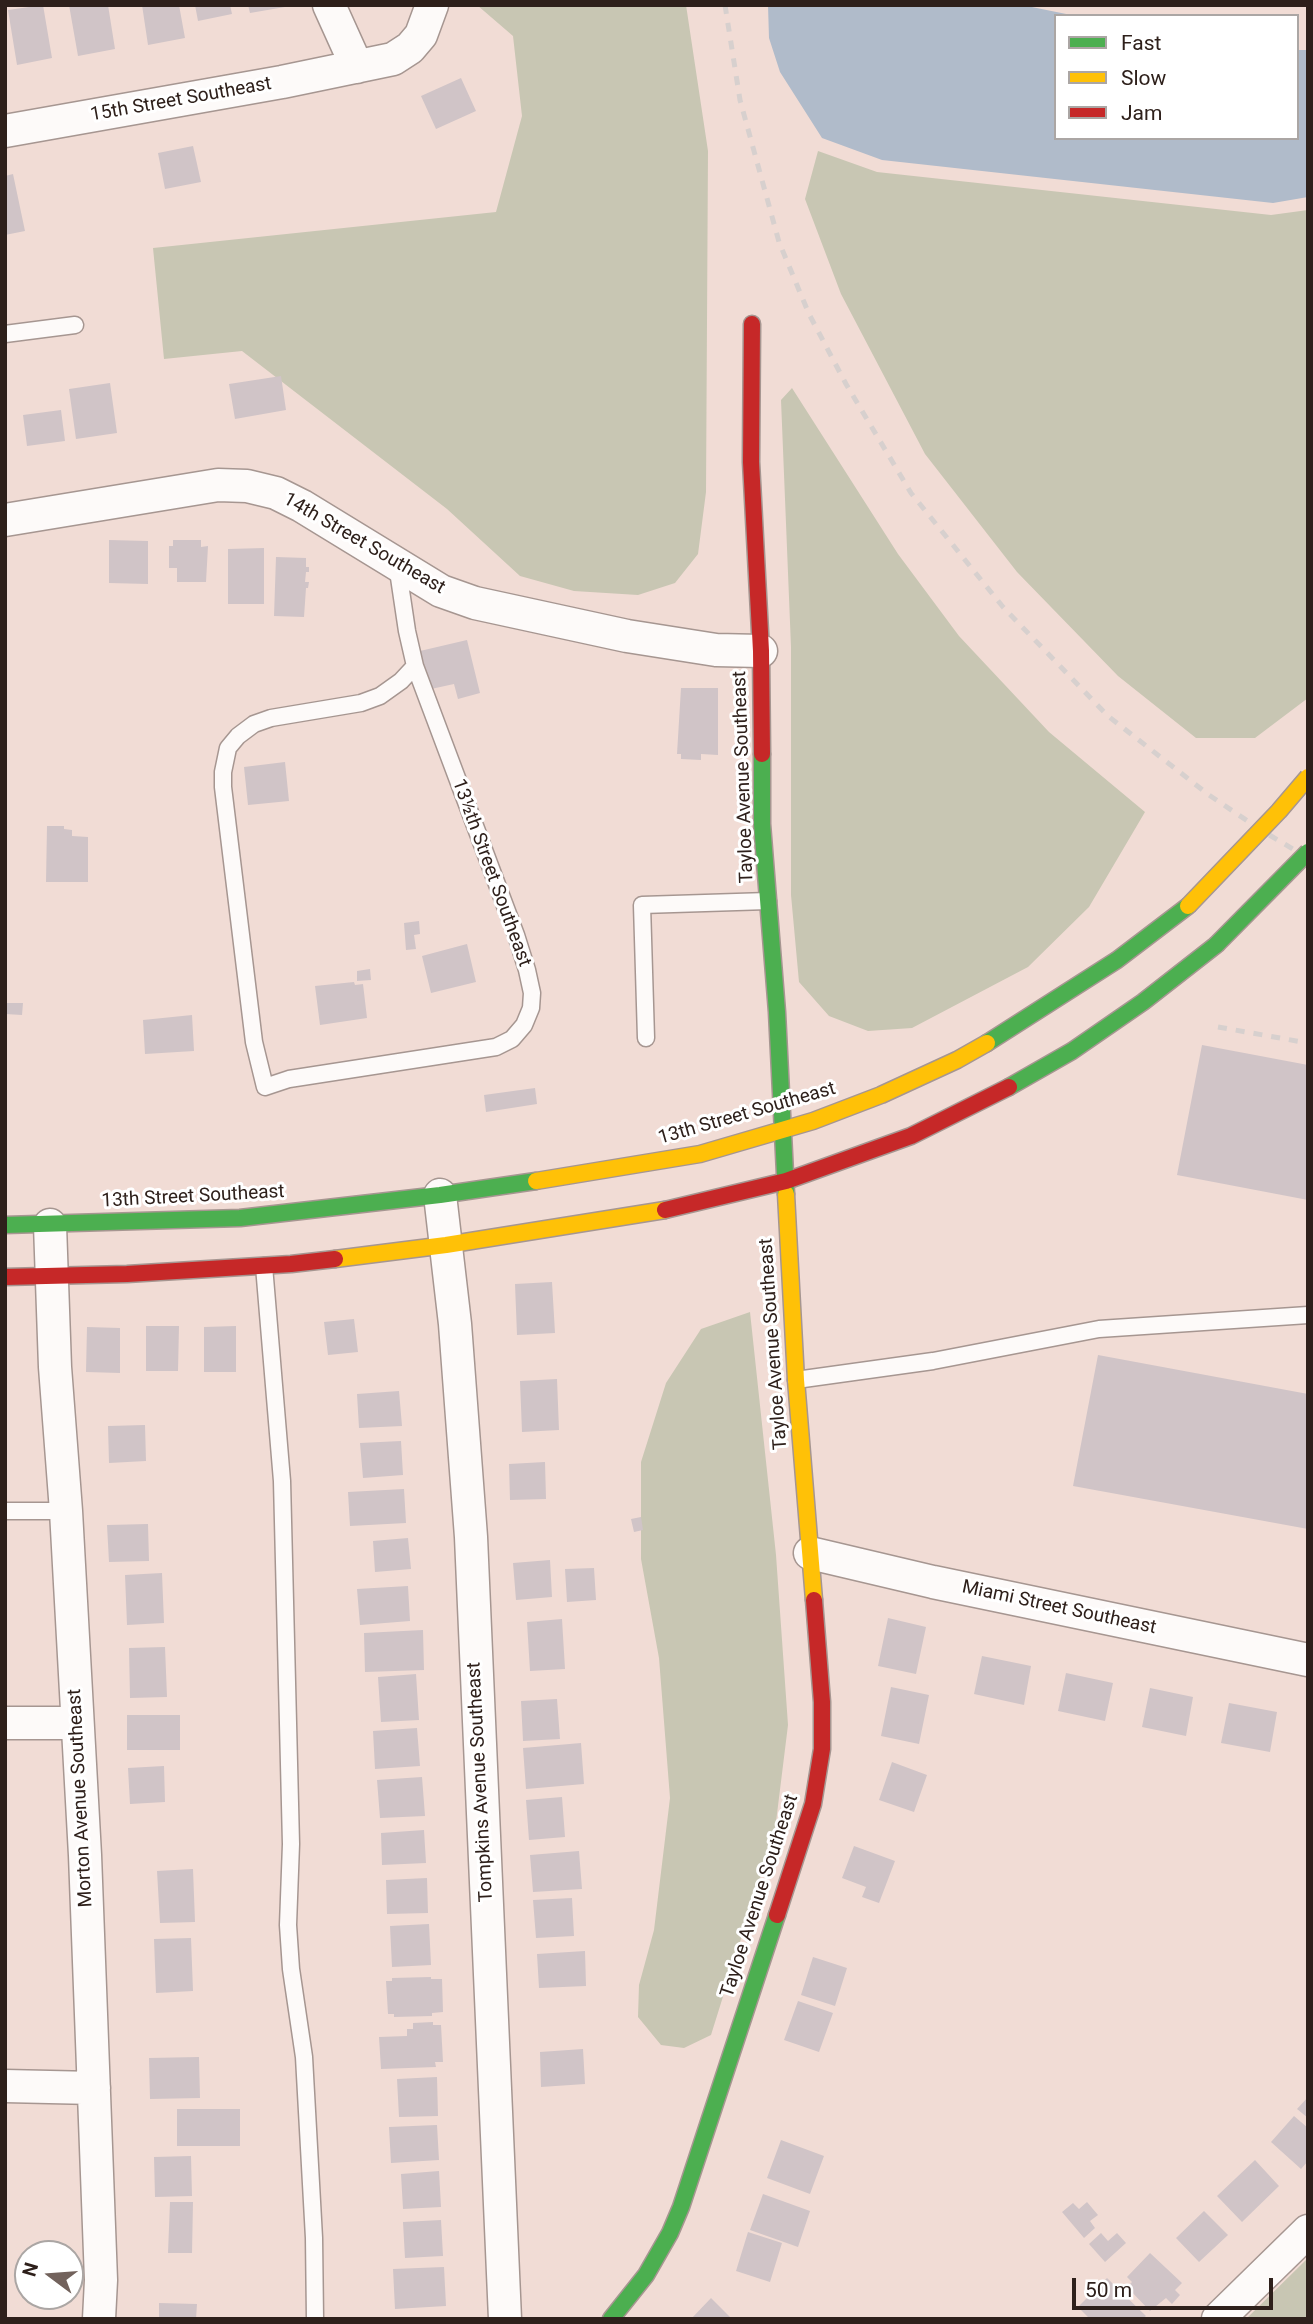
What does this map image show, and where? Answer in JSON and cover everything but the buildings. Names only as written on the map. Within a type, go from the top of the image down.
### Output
[{"type":"main road","name":"Tayloe Avenue Southeast","points":[[611,2319],[646,2275],[670,2233],[681,2207],[813,1804],[822,1749],[822,1702],[796,1380],[783,1130],[762,824],[761,652],[751,461],[752,324]]},
{"type":"main road","name":"13th Street Southeast","points":[[5,1225],[240,1218],[440,1195],[676,1158],[783,1130],[881,1095],[957,1060],[1021,1023],[1117,960],[1188,906],[1308,777]]},
{"type":"main road","points":[[5,1277],[264,1266],[446,1245],[696,1204],[786,1181],[911,1136],[985,1101],[1072,1051],[1143,1002],[1216,945],[1308,852]]},
{"type":"street","points":[[329,5],[356,67]]},
{"type":"street","name":"15th Street Southeast","points":[[5,131],[393,59],[410,48],[421,35],[432,5]]},
{"type":"street","name":"14th Street Southeast","points":[[5,520],[218,485],[247,486],[276,493],[302,506],[441,591],[475,603],[627,636],[716,650],[761,652]]},
{"type":"street","name":"Tompkins Avenue Southeast","points":[[440,1195],[455,1324],[471,1537],[505,2319]]},
{"type":"street","name":"Morton Avenue Southeast","points":[[50,1225],[85,1855],[101,2280],[99,2319]]},
{"type":"street","name":"Miami Street Southeast","points":[[810,1553],[933,1582],[1308,1660]]},
{"type":"street","points":[[5,1723],[77,1723]]},
{"type":"street","points":[[5,2086],[94,2088]]},
{"type":"street","points":[[1218,2319],[1308,2231]]},
{"type":"lane","points":[[5,334],[75,325]]},
{"type":"lane","name":"13½th Street Southeast","points":[[397,564],[415,666],[516,935],[532,993],[531,1008],[524,1025],[512,1039],[496,1047],[289,1079],[265,1087],[254,1042],[223,787],[223,772],[229,748],[238,736],[254,724],[271,718],[335,709],[380,696],[401,681],[415,666]]},
{"type":"lane","points":[[646,1038],[642,905],[768,901]]},
{"type":"lane","points":[[264,1266],[282,1481],[291,1844],[288,1925],[291,1969],[304,2057],[314,2238],[315,2319]]},
{"type":"lane","points":[[796,1380],[933,1361],[1099,1329],[1308,1315]]},
{"type":"lane","points":[[5,1511],[66,1511]]},
{"type":"shaded area","points":[[477,5],[686,5],[708,151],[706,492],[698,554],[675,583],[638,595],[574,591],[520,576],[447,509],[242,351],[164,359],[153,248],[496,212],[522,116],[513,36]]},
{"type":"shaded area","points":[[818,151],[877,172],[1271,215],[1308,210],[1308,698],[1255,738],[1196,738],[1118,676],[1017,572],[925,454],[841,294],[805,199]]},
{"type":"shaded area","points":[[792,388],[898,554],[959,636],[1049,732],[1145,812],[1089,907],[1028,967],[912,1028],[868,1031],[829,1016],[799,982],[791,895],[791,647],[781,400]]},
{"type":"shaded area","points":[[750,1312],[776,1555],[788,1725],[775,1830],[711,2035],[684,2048],[661,2045],[638,2017],[639,1985],[654,1930],[670,1798],[659,1658],[641,1559],[641,1462],[666,1383],[701,1329]]},
{"type":"shaded area","points":[[1308,2258],[1308,2319],[1246,2319]]},
{"type":"water","points":[[768,5],[1022,5],[1066,14],[1054,14],[1054,140],[1299,140],[1299,50],[1308,50],[1308,197],[1273,203],[882,160],[822,138],[780,72],[769,38]]},
{"type":"railway","points":[[725,5],[740,100],[779,242],[809,314],[846,384],[911,493],[1003,607],[1108,716],[1209,795],[1308,858]]},
{"type":"railway","points":[[1218,1027],[1308,1043]]},
{"type":"traffic: fast","points":[[762,754],[762,824],[777,1012],[786,1194]]},
{"type":"traffic: fast","points":[[1216,945],[1308,852]]},
{"type":"traffic: fast","points":[[987,1043],[1117,960],[1188,906]]},
{"type":"traffic: fast","points":[[1009,1087],[1072,1051],[1143,1002],[1216,945]]},
{"type":"traffic: fast","points":[[5,1225],[240,1218],[536,1181]]},
{"type":"traffic: fast","points":[[611,2319],[646,2275],[670,2233],[681,2207],[777,1915]]},
{"type":"traffic: slow","points":[[1188,906],[1308,777]]},
{"type":"traffic: slow","points":[[536,1181],[700,1154],[813,1121],[881,1095],[987,1043]]},
{"type":"traffic: slow","points":[[786,1194],[796,1380],[814,1600]]},
{"type":"traffic: slow","points":[[335,1259],[446,1245],[665,1210]]},
{"type":"traffic: jam","points":[[752,324],[751,462],[761,651],[762,754]]},
{"type":"traffic: jam","points":[[665,1210],[786,1181],[911,1136],[1009,1087]]},
{"type":"traffic: jam","points":[[5,1277],[127,1274],[335,1259]]},
{"type":"traffic: jam","points":[[777,1915],[813,1804],[822,1749],[822,1702],[814,1600]]}]
